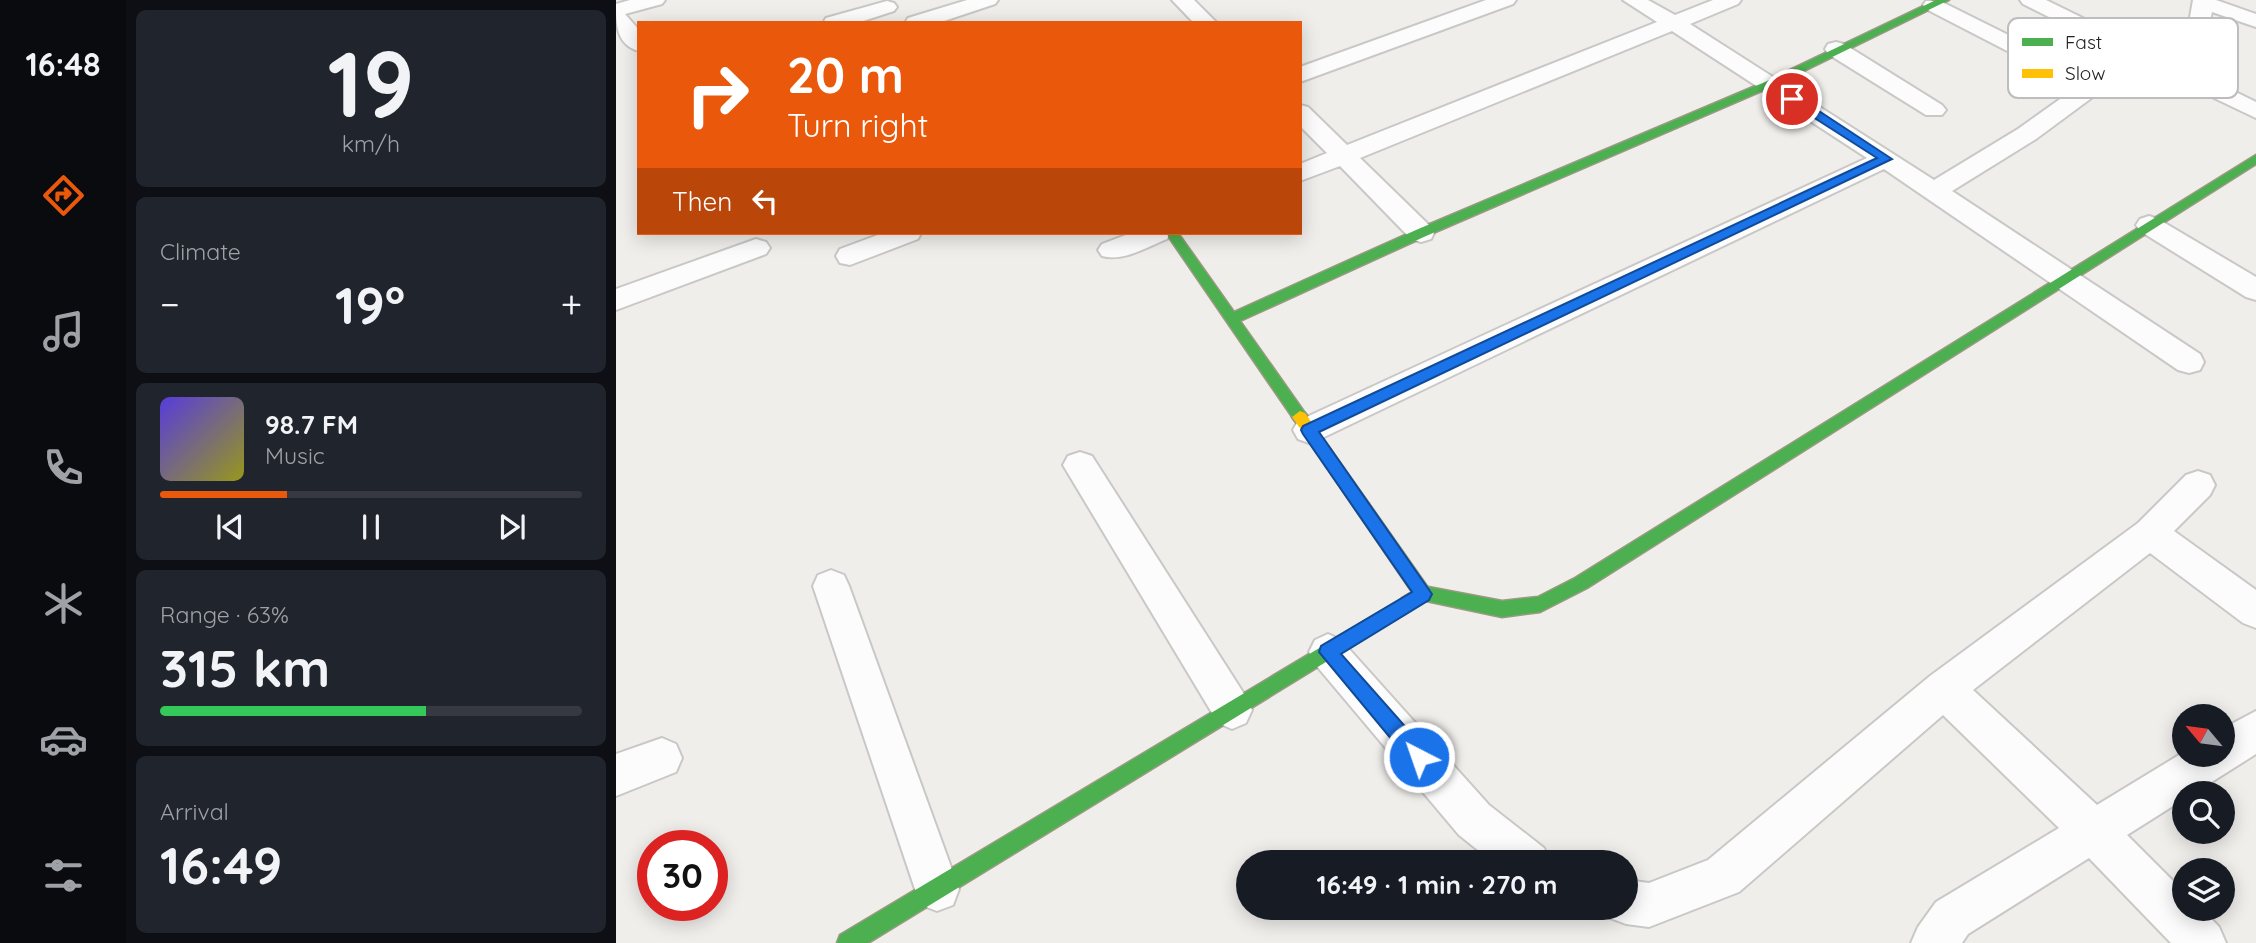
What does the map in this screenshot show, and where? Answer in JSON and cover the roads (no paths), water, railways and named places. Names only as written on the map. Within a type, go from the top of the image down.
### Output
[{"type":"street","points":[[616,10],[654,0]]},
{"type":"street","points":[[922,21],[989,0]]},
{"type":"street","points":[[1182,0],[1203,19]]},
{"type":"street","points":[[1302,74],[1506,0]]},
{"type":"street","points":[[1633,0],[1674,23],[1886,159],[2189,362]]},
{"type":"street","points":[[1302,172],[1731,0]]},
{"type":"street","points":[[2030,0],[2067,18]]},
{"type":"street","points":[[2197,2],[2256,21]]},
{"type":"street","points":[[1232,319],[1421,233],[1769,84],[1836,49],[1938,3],[2008,40]]},
{"type":"street","points":[[843,21],[890,10]]},
{"type":"street","points":[[616,18],[637,42]]},
{"type":"street","points":[[1836,49],[1934,110]]},
{"type":"street","points":[[1934,191],[2027,134],[2076,98]]},
{"type":"street","points":[[2230,98],[2256,111]]},
{"type":"street","points":[[1302,114],[1421,233]]},
{"type":"street","points":[[1309,430],[1886,159]]},
{"type":"street","points":[[848,943],[1423,594],[1502,609],[1539,604],[1581,583],[2256,159]]},
{"type":"street","points":[[2149,225],[2256,290]]},
{"type":"street","points":[[850,256],[903,235]]},
{"type":"street","points":[[1112,250],[1152,235]]},
{"type":"street","points":[[1173,235],[1423,594]]},
{"type":"street","points":[[616,300],[756,248]]},
{"type":"street","points":[[1080,465],[1232,710]]},
{"type":"street","points":[[1638,904],[1648,905],[1723,876],[1944,689],[2150,533],[2199,485]]},
{"type":"street","points":[[2150,533],[2256,611]]},
{"type":"street","points":[[831,586],[937,889]]},
{"type":"street","points":[[1328,652],[1474,820],[1512,850]]},
{"type":"street","points":[[1944,689],[2093,831],[2203,943]]},
{"type":"street","points":[[2235,744],[2256,731]]},
{"type":"street","points":[[616,775],[662,758]]},
{"type":"street","points":[[1934,943],[1952,918],[2198,767]]}]
